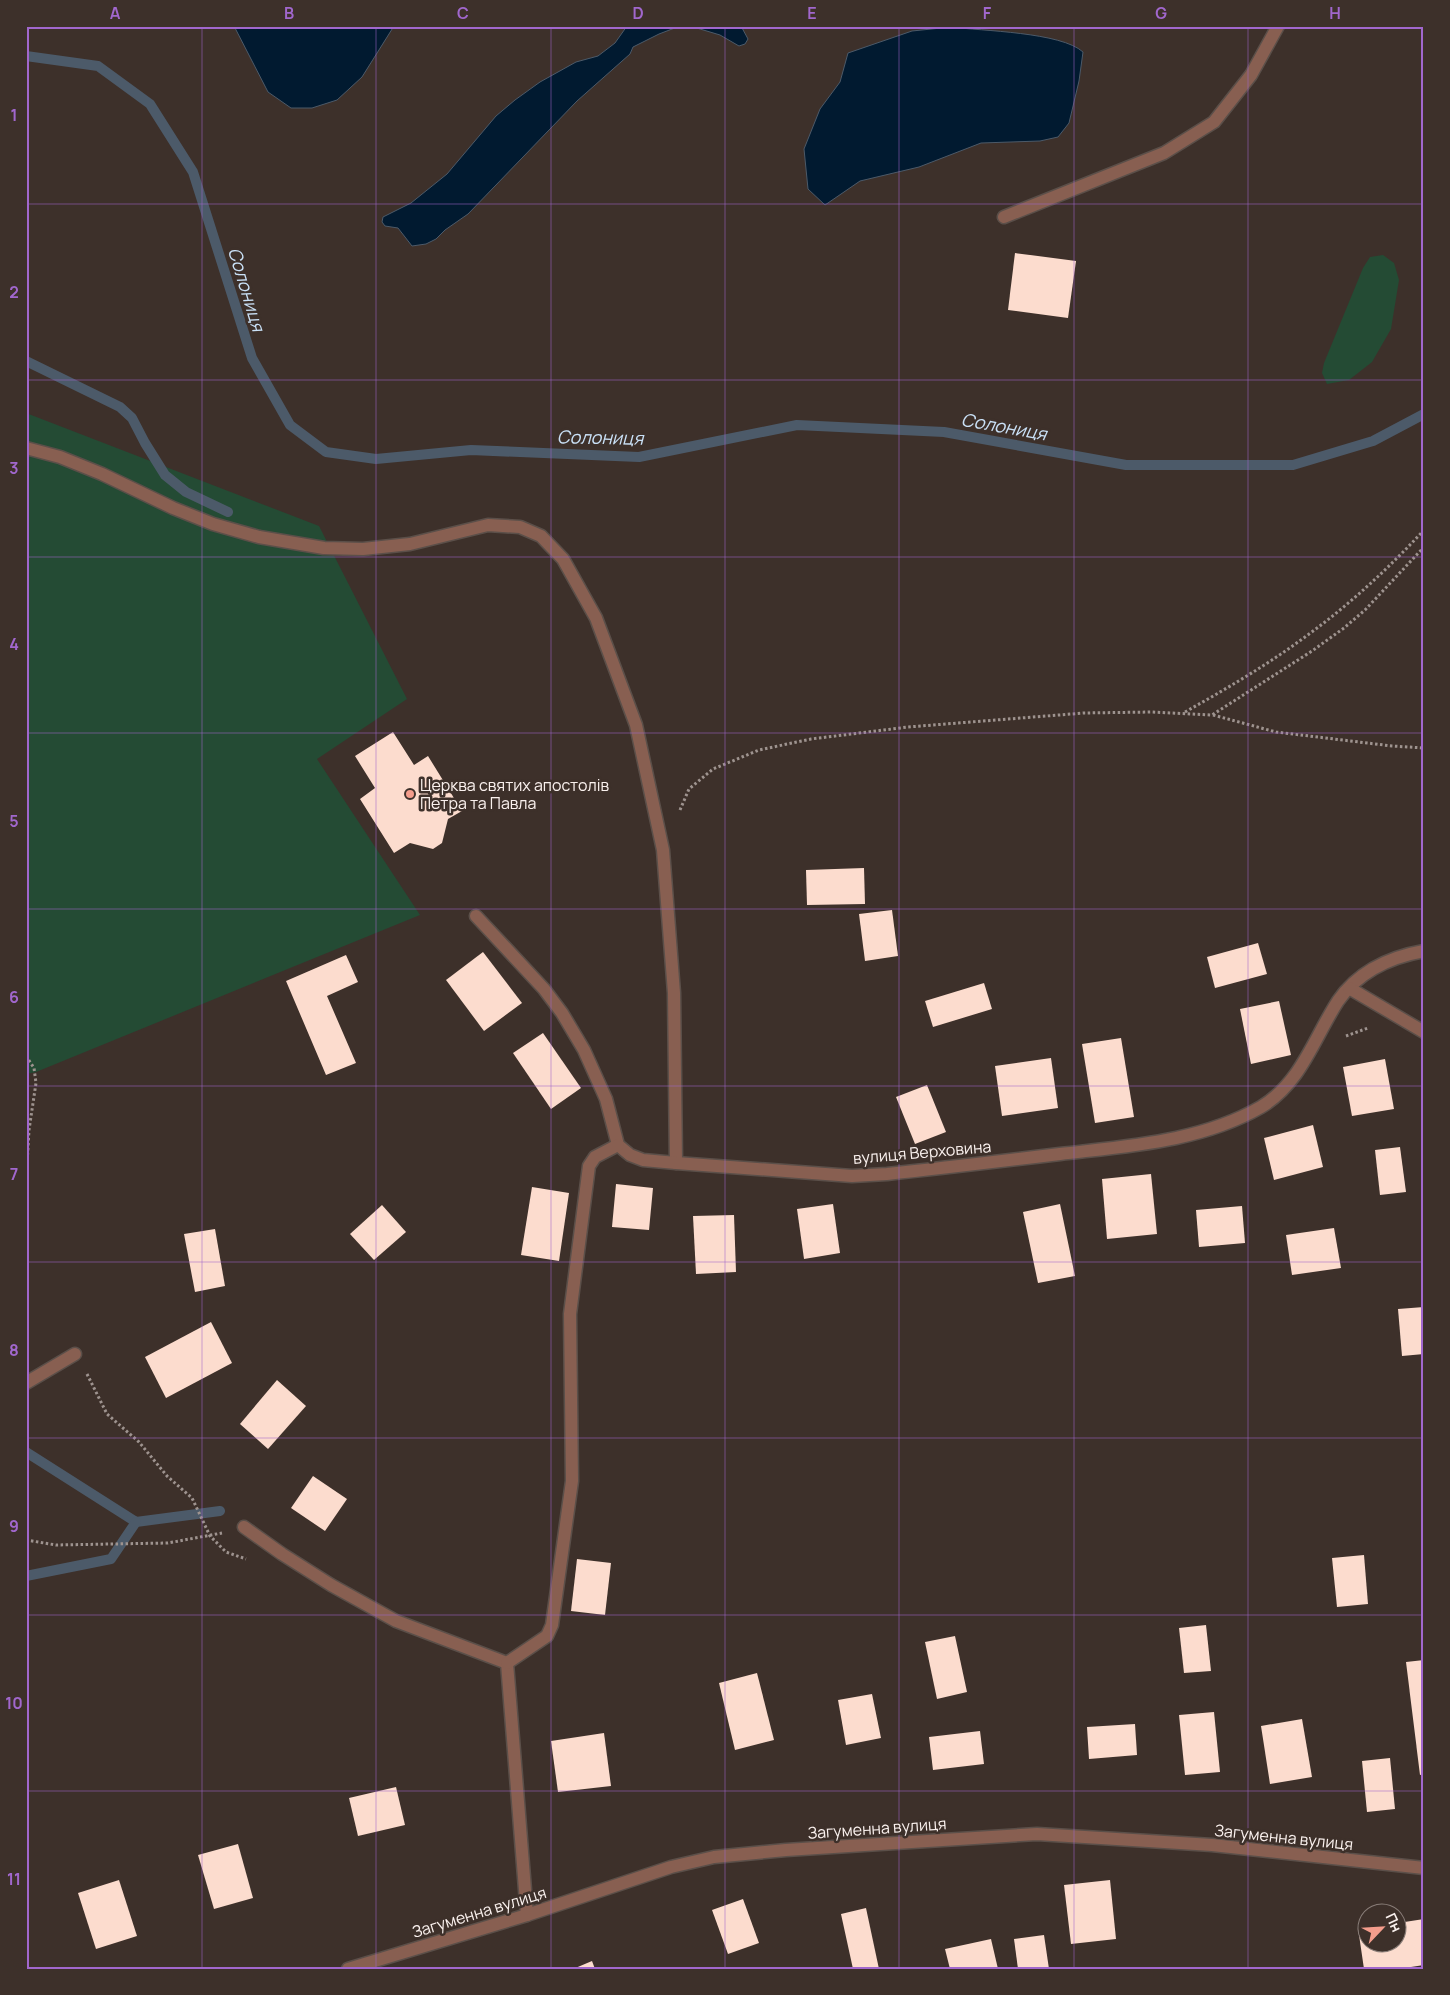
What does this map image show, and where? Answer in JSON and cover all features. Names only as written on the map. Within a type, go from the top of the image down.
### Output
[{"type":"street","points":[[1004,217],[1164,153],[1214,122],[1252,75],[1278,26]]},
{"type":"street","points":[[26,448],[60,457],[102,474],[172,508],[213,524],[259,537],[324,548],[363,549],[410,544],[488,525],[520,527],[541,536],[563,559],[596,618],[636,725],[663,850],[674,993],[676,1163]]},
{"type":"street","points":[[476,916],[544,989],[562,1013],[584,1050],[606,1099],[618,1145],[595,1157],[589,1166],[570,1314],[572,1481],[552,1624],[547,1636],[507,1663]]},
{"type":"street","name":"вулиця Верховина","points":[[618,1145],[630,1155],[643,1160],[852,1176],[886,1174],[1134,1146],[1208,1130],[1262,1106],[1285,1087],[1308,1057],[1338,1001],[1366,973],[1386,962],[1424,950]]},
{"type":"street","points":[[1349,988],[1424,1032]]},
{"type":"street","points":[[26,1383],[75,1354]]},
{"type":"street","points":[[244,1527],[331,1585],[396,1621],[507,1663]]},
{"type":"street","points":[[507,1663],[526,1915]]},
{"type":"street","name":"Загуменна вулиця","points":[[348,1969],[526,1915],[671,1867],[714,1858],[786,1850],[1037,1834],[1212,1845],[1424,1868]]},
{"type":"path","points":[[1184,713],[1304,638],[1364,589],[1424,530]]},
{"type":"path","points":[[1212,715],[1299,660],[1344,628],[1365,610],[1424,547]]},
{"type":"path","points":[[679,811],[690,789],[713,769],[759,750],[812,739],[908,727],[1057,714],[1184,713],[1212,715],[1276,732],[1424,748]]},
{"type":"path","points":[[1308,1057],[1339,1039],[1362,1029],[1370,1028]]},
{"type":"path","points":[[26,1056],[34,1068],[36,1083],[29,1130],[26,1182]]},
{"type":"path","points":[[75,1354],[107,1414],[139,1442],[167,1476],[192,1498],[210,1536],[226,1552],[245,1560],[282,1554]]},
{"type":"path","points":[[26,1540],[56,1545],[168,1542],[210,1536],[244,1527]]},
{"type":"green space","points":[[1383,255],[1394,263],[1399,280],[1391,329],[1372,362],[1349,380],[1327,384],[1322,373],[1324,363],[1363,268],[1370,257]]},
{"type":"green space","points":[[26,413],[319,526],[407,699],[317,759],[420,915],[36,1072],[26,1074]]},
{"type":"water","points":[[234,26],[394,26],[362,77],[337,100],[312,108],[291,108],[268,92]]},
{"type":"water","points":[[627,26],[680,26],[633,47],[630,54],[577,101],[468,214],[445,230],[436,239],[426,244],[412,246],[398,228],[385,226],[382,222],[383,217],[411,203],[447,174],[496,116],[515,100],[540,82],[576,62],[598,56],[615,43]]},
{"type":"water","points":[[690,26],[741,26],[748,39],[745,44],[739,46],[720,35]]},
{"type":"water","points":[[951,27],[1040,36],[1072,45],[1083,52],[1079,81],[1069,123],[1058,137],[1040,141],[981,143],[919,167],[860,181],[825,205],[808,189],[804,149],[820,109],[840,82],[848,53],[912,31]]},
{"type":"building","points":[[1015,253],[1076,261],[1068,318],[1008,310]]},
{"type":"building","name":"Церква святих апостолів Петра та Павла","points":[[393,732],[414,765],[428,756],[462,811],[448,819],[442,843],[433,849],[410,843],[394,853],[360,799],[375,788],[355,756]]},
{"type":"building","points":[[864,868],[865,904],[807,905],[806,870]]},
{"type":"building","points":[[892,910],[898,956],[865,961],[859,914]]},
{"type":"building","points":[[1258,943],[1267,974],[1215,988],[1207,957]]},
{"type":"building","points":[[483,952],[522,1003],[484,1031],[446,980]]},
{"type":"building","points":[[346,955],[358,982],[327,996],[356,1063],[326,1075],[286,981]]},
{"type":"building","points":[[984,983],[992,1009],[933,1027],[925,1001]]},
{"type":"building","points":[[1279,1001],[1291,1055],[1251,1064],[1240,1009]]},
{"type":"building","points":[[543,1033],[581,1088],[551,1109],[513,1053]]},
{"type":"building","points":[[1121,1038],[1134,1117],[1095,1123],[1082,1044]]},
{"type":"building","points":[[1051,1058],[1058,1108],[1002,1116],[995,1066]]},
{"type":"building","points":[[1385,1059],[1394,1109],[1352,1116],[1343,1067]]},
{"type":"building","points":[[927,1085],[946,1132],[915,1144],[896,1097]]},
{"type":"building","points":[[1313,1125],[1323,1167],[1274,1180],[1264,1138]]},
{"type":"building","points":[[1400,1147],[1406,1192],[1380,1195],[1375,1150]]},
{"type":"building","points":[[1151,1174],[1157,1234],[1107,1239],[1102,1179]]},
{"type":"building","points":[[616,1184],[653,1188],[649,1230],[612,1227]]},
{"type":"building","points":[[532,1187],[569,1193],[559,1261],[521,1255]]},
{"type":"building","points":[[833,1204],[840,1253],[804,1259],[797,1209]]},
{"type":"building","points":[[1060,1204],[1075,1276],[1038,1283],[1023,1212]]},
{"type":"building","points":[[382,1205],[406,1232],[374,1260],[350,1234]]},
{"type":"building","points":[[1242,1206],[1245,1243],[1199,1247],[1196,1210]]},
{"type":"building","points":[[734,1215],[736,1272],[696,1274],[693,1216]]},
{"type":"building","points":[[1334,1228],[1341,1268],[1292,1275],[1286,1235]]},
{"type":"building","points":[[215,1229],[225,1286],[195,1292],[184,1234]]},
{"type":"building","points":[[1424,1307],[1424,1354],[1402,1356],[1398,1309]]},
{"type":"building","points":[[211,1322],[232,1363],[166,1398],[145,1357]]},
{"type":"building","points":[[277,1380],[306,1406],[268,1449],[240,1424]]},
{"type":"building","points":[[313,1476],[347,1499],[325,1531],[291,1508]]},
{"type":"building","points":[[1364,1555],[1368,1604],[1337,1607],[1332,1558]]},
{"type":"building","points":[[577,1559],[611,1563],[605,1615],[571,1611]]},
{"type":"building","points":[[1206,1625],[1211,1671],[1184,1673],[1179,1628]]},
{"type":"building","points":[[955,1636],[967,1692],[937,1699],[925,1642]]},
{"type":"building","points":[[1424,1660],[1424,1774],[1420,1775],[1406,1662]]},
{"type":"building","points":[[757,1673],[774,1740],[735,1750],[719,1683]]},
{"type":"building","points":[[872,1694],[881,1738],[846,1745],[838,1700]]},
{"type":"building","points":[[1214,1712],[1220,1772],[1185,1775],[1179,1715]]},
{"type":"building","points":[[1302,1719],[1312,1777],[1270,1784],[1261,1726]]},
{"type":"building","points":[[1135,1724],[1137,1755],[1089,1759],[1087,1727]]},
{"type":"building","points":[[980,1731],[984,1764],[933,1770],[929,1737]]},
{"type":"building","points":[[604,1733],[611,1786],[558,1792],[551,1741]]},
{"type":"building","points":[[1390,1758],[1395,1809],[1367,1812],[1362,1761]]},
{"type":"building","points":[[396,1787],[405,1825],[358,1836],[349,1798]]},
{"type":"building","points":[[238,1844],[253,1898],[214,1909],[198,1855]]},
{"type":"building","points":[[119,1880],[137,1936],[96,1949],[78,1893]]},
{"type":"building","points":[[1110,1880],[1116,1939],[1071,1944],[1064,1885]]},
{"type":"building","points":[[743,1899],[759,1943],[728,1954],[712,1910]]},
{"type":"building","points":[[866,1908],[879,1969],[853,1969],[841,1914]]},
{"type":"building","points":[[1424,1919],[1424,1965],[1398,1969],[1364,1969],[1362,1952],[1408,1952],[1408,1921]]},
{"type":"building","points":[[1044,1935],[1049,1969],[1018,1969],[1014,1939]]},
{"type":"building","points":[[991,1939],[998,1969],[950,1969],[945,1949]]},
{"type":"building","points":[[592,1961],[595,1969],[573,1969]]},
{"type":"waterway","name":"Солониця","points":[[26,56],[98,66],[150,104],[193,172],[252,358],[290,425],[326,452],[376,459],[471,450],[639,457],[797,425],[944,432],[1126,465],[1293,465],[1373,441],[1424,414]]},
{"type":"waterway","points":[[26,361],[120,407],[132,418],[165,475],[186,492],[228,512]]},
{"type":"waterway","points":[[26,1452],[136,1522],[220,1511]]},
{"type":"waterway","points":[[26,1576],[111,1559],[136,1522]]},
{"type":"place","name":"Церква святих апостолів Петра та Павла","points":[[410,794]]}]
